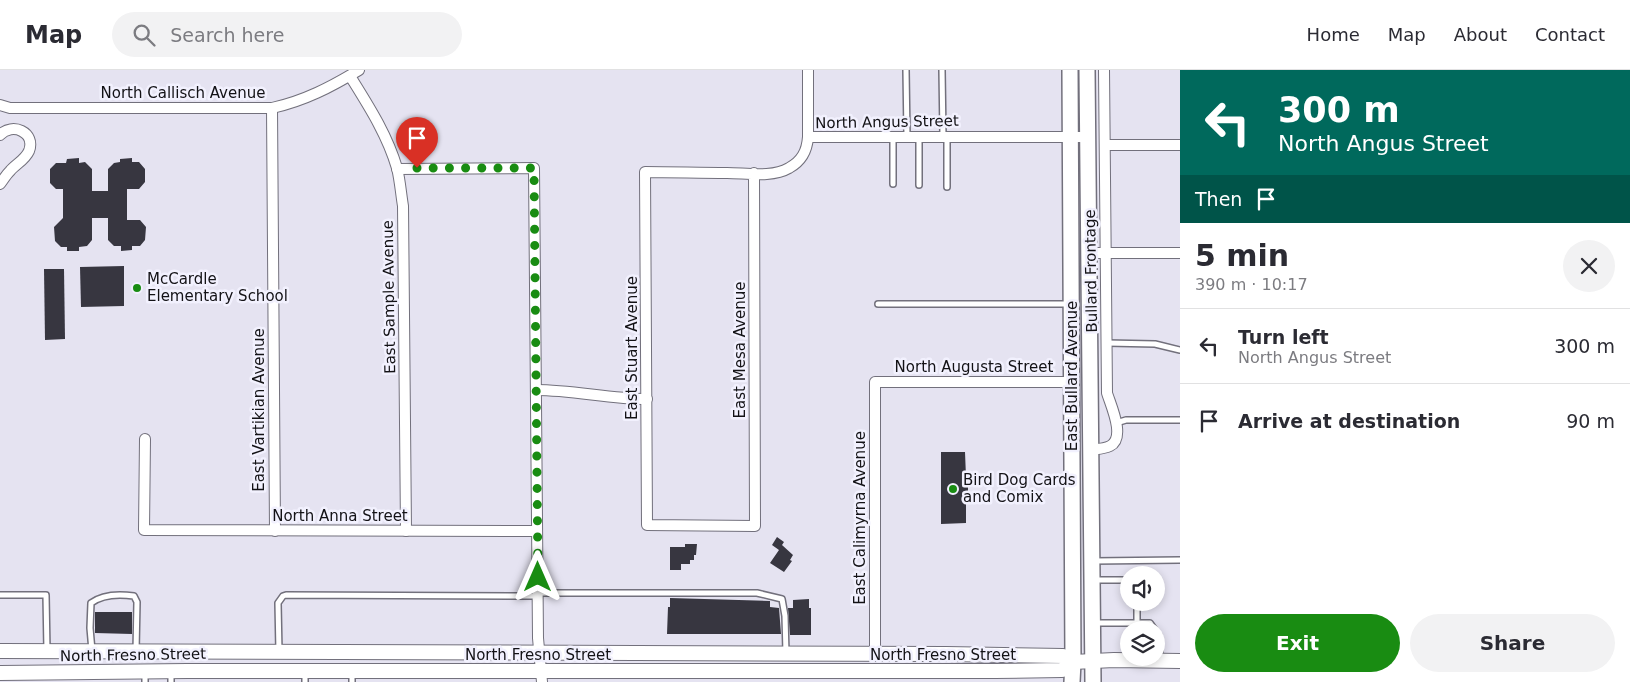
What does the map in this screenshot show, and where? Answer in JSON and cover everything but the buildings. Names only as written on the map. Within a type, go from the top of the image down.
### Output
[{"type":"main road","name":"East Bullard Avenue","points":[[1070,70],[1072,682]]},
{"type":"main road","name":"East Bullard Avenue","points":[[1087,70],[1093,682]]},
{"type":"main road","points":[[1072,382],[1078,384],[1080,389],[1082,440],[1090,450]]},
{"type":"main road","name":"North Fresno Street","points":[[0,651],[875,654],[1063,656],[1073,662],[1120,662]]},
{"type":"main road","points":[[171,676],[180,663],[190,660],[252,660],[269,658],[279,652]]},
{"type":"main road","points":[[777,671],[780,666],[787,664],[869,661],[875,654]]},
{"type":"main road","name":"North Fresno Street","points":[[1165,661],[1180,661]]},
{"type":"main road","name":"North Fresno Street","points":[[0,673],[145,676],[542,676],[777,671],[1062,670],[1073,662]]},
{"type":"main road","points":[[0,665],[0,682]]},
{"type":"street","points":[[808,70],[808,137]]},
{"type":"street","name":"Bullard Frontage","points":[[1090,450],[1105,448],[1115,443],[1118,437],[1107,393],[1104,70]]},
{"type":"street","name":"North Callisch Avenue","points":[[0,105],[4,108],[272,108],[301,100],[354,73]]},
{"type":"street","name":"East Sample Avenue","points":[[354,73],[387,140],[397,168],[403,206],[406,531]]},
{"type":"street","name":"East Vartikian Avenue","points":[[272,108],[275,531]]},
{"type":"street","points":[[0,135],[9,129],[23,131],[28,134],[30,148],[27,155],[9,172],[0,184]]},
{"type":"street","name":"North Angus Street","points":[[646,172],[781,172],[789,169],[802,157],[806,150],[808,137],[1088,137]]},
{"type":"street","points":[[1105,145],[1180,145]]},
{"type":"street","points":[[397,168],[534,168],[538,595],[539,654],[542,676]]},
{"type":"street","name":"East Stuart Avenue","points":[[646,172],[647,525]]},
{"type":"street","name":"East Mesa Avenue","points":[[647,525],[755,526],[754,173]]},
{"type":"street","points":[[1089,252],[1180,254]]},
{"type":"street","name":"North Augusta Street","points":[[875,382],[1072,382]]},
{"type":"street","name":"East Calimyrna Avenue","points":[[875,382],[875,654]]},
{"type":"street","points":[[536,390],[568,391],[618,398],[647,399]]},
{"type":"street","name":"North Anna Street","points":[[145,439],[144,530],[537,531]]},
{"type":"lane","points":[[906,70],[907,136]]},
{"type":"lane","points":[[942,70],[947,187]]},
{"type":"lane","points":[[893,136],[893,184]]},
{"type":"lane","points":[[919,185],[920,136]]},
{"type":"lane","points":[[878,304],[1071,304]]},
{"type":"lane","points":[[1107,343],[1154,344],[1180,350]]},
{"type":"lane","points":[[1116,423],[1126,420],[1180,420]]},
{"type":"lane","points":[[1092,561],[1180,560]]},
{"type":"lane","points":[[1092,580],[1120,580]]},
{"type":"lane","points":[[279,652],[278,603],[286,595],[757,593],[782,599],[785,616],[786,654]]},
{"type":"lane","points":[[0,595],[46,595],[47,652]]},
{"type":"lane","points":[[92,652],[90,628],[91,602],[98,598],[126,595],[134,596],[137,602],[136,652]]},
{"type":"lane","points":[[1092,623],[1120,623]]},
{"type":"place","name":"McCardle Elementary School","points":[[137,288]]},
{"type":"place","name":"Bird Dog Cards and Comix","points":[[953,489]]},
{"type":"route","points":[[417,168],[534,168],[538,577]]}]
